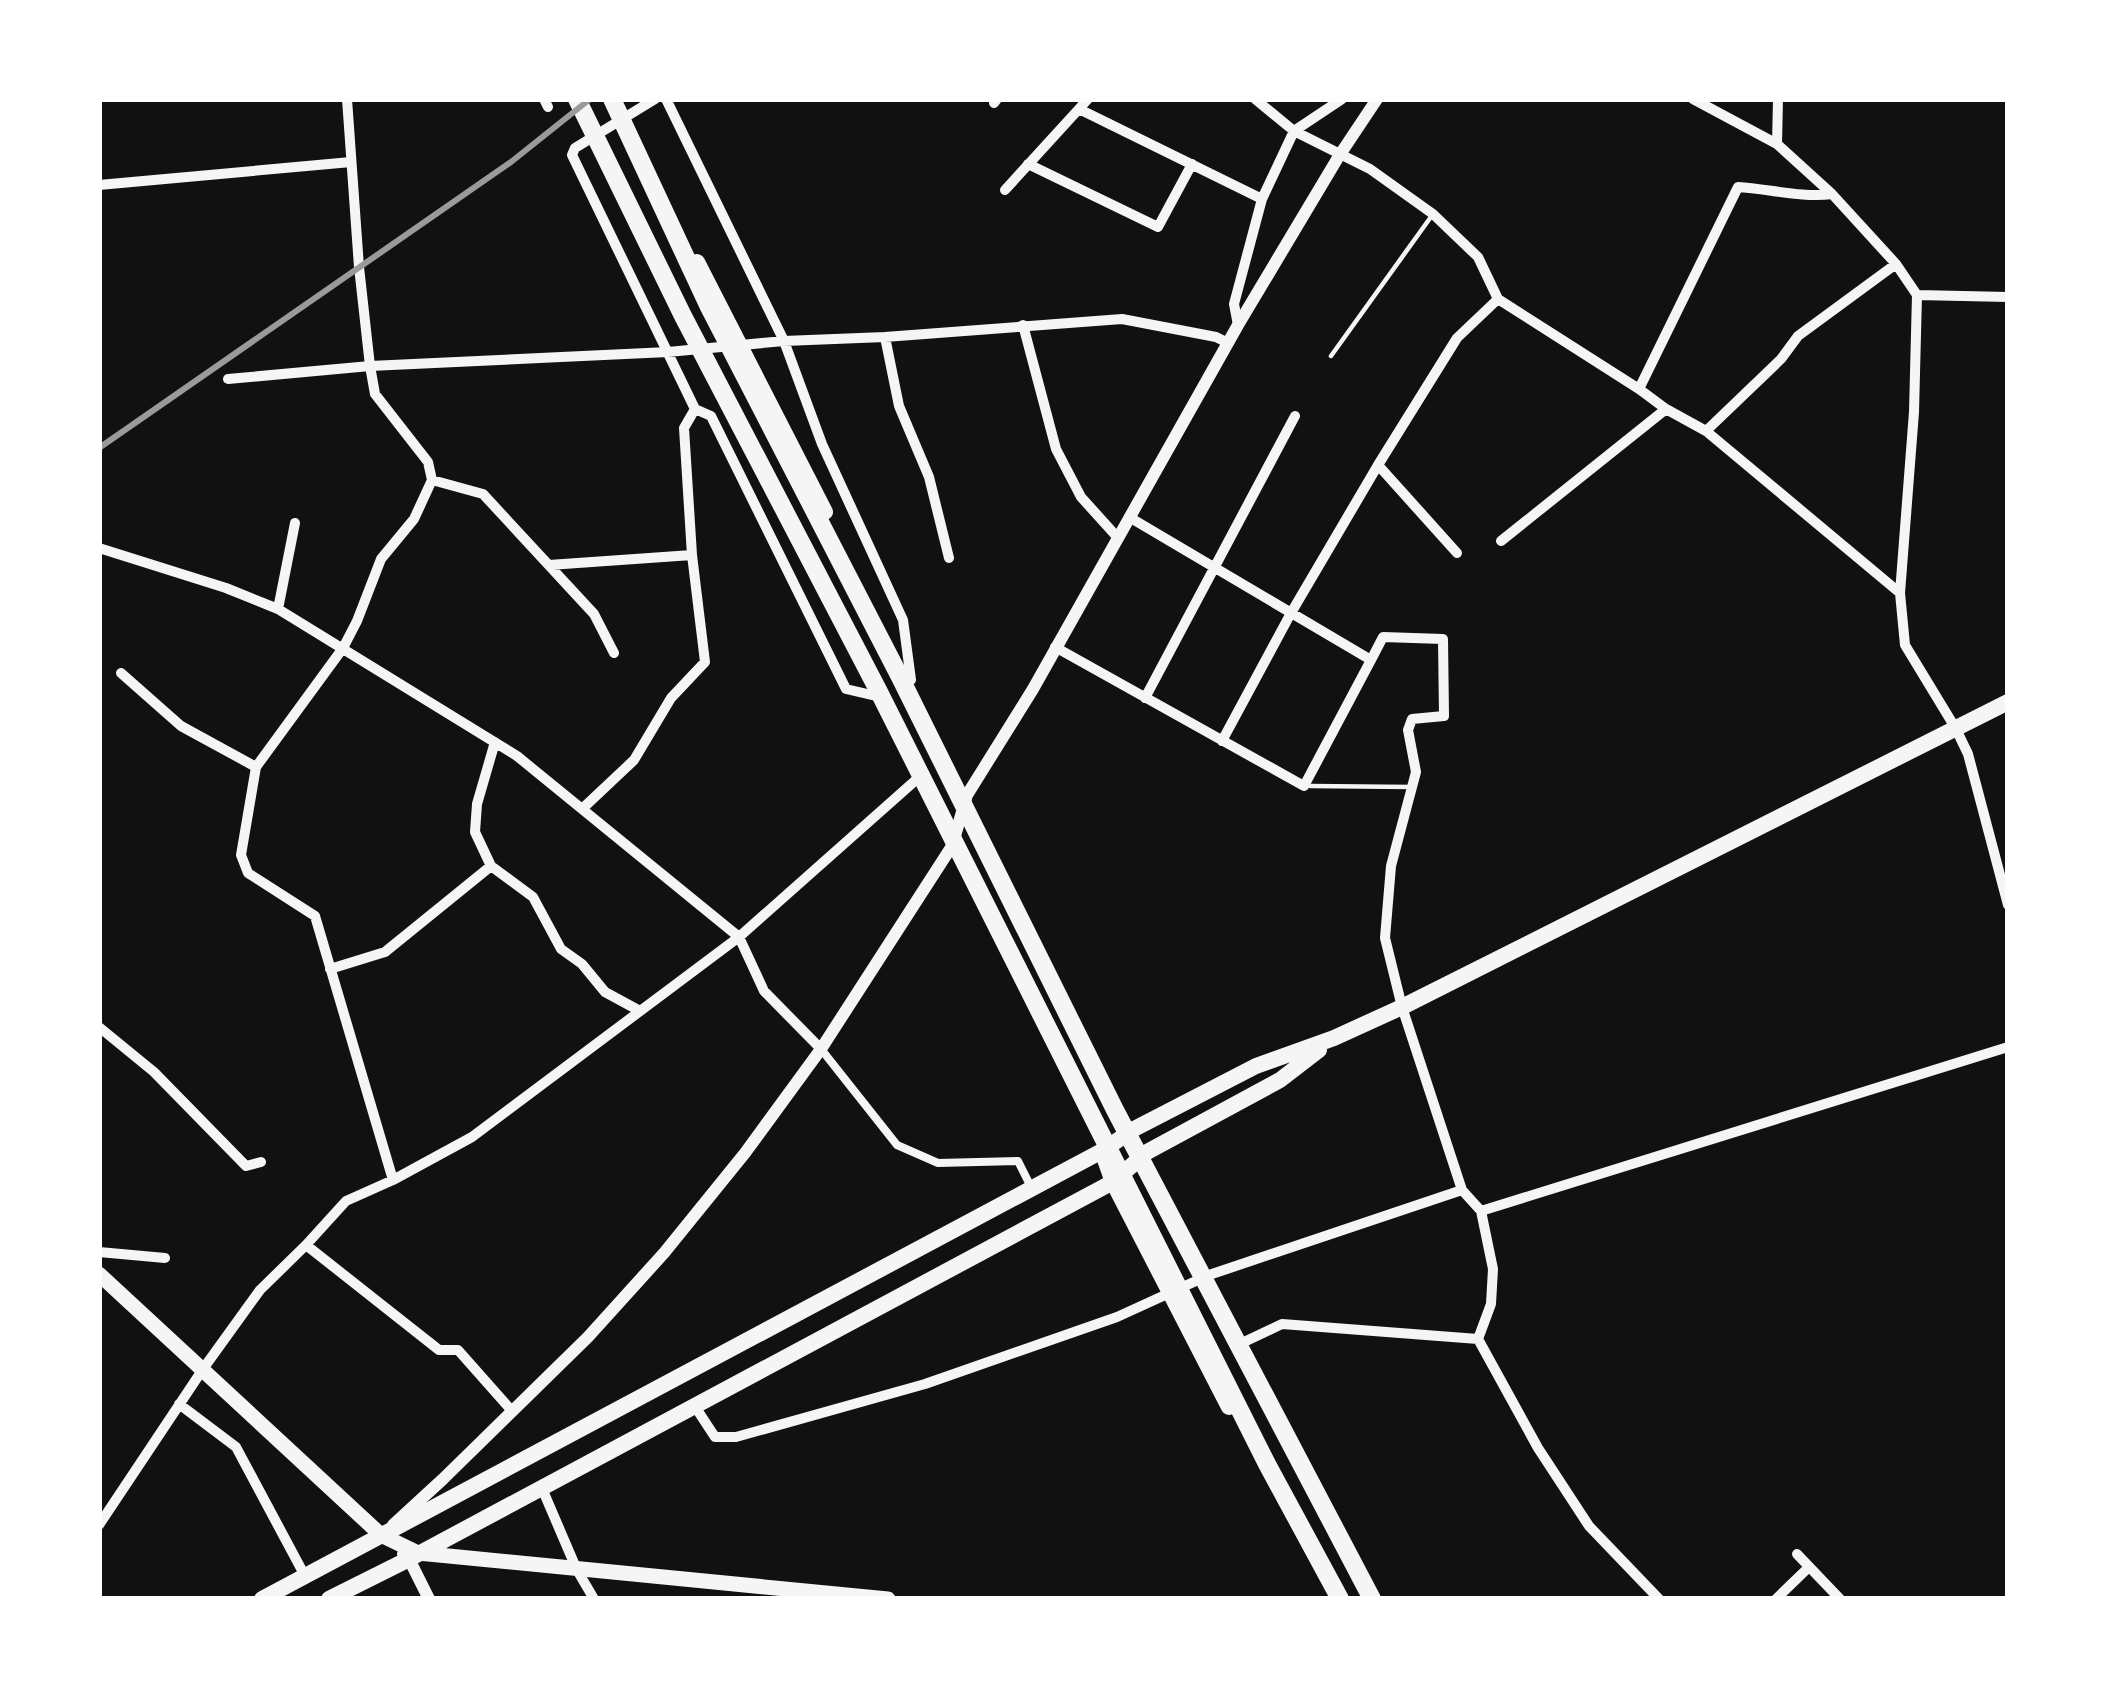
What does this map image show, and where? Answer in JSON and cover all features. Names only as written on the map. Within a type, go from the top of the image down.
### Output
[{"type":"highway","points":[[577,99],[1236,1404],[1340,1599]]},
{"type":"highway","points":[[613,99],[707,305],[900,677],[1104,1089],[1374,1599]]},
{"type":"main road","points":[[577,99],[952,846],[1168,1292],[1330,1599]]},
{"type":"main road","points":[[613,99],[1374,1599]]},
{"type":"main road","points":[[262,1599],[1256,1066],[1334,1039],[1402,1007],[2008,702]]},
{"type":"main road","points":[[329,1599],[1113,1182],[1147,1152],[1280,1080],[1334,1039]]},
{"type":"main road","points":[[99,1274],[381,1535],[414,1556],[888,1599]]},
{"type":"street","points":[[346,99],[375,394],[428,462],[432,480],[414,519],[381,559],[343,648],[256,767],[241,855],[248,873],[315,916],[393,1180]]},
{"type":"street","points":[[655,99],[575,148],[572,155],[695,410],[710,416],[846,689],[876,696]]},
{"type":"street","points":[[666,99],[784,341],[822,444],[903,620],[911,680]]},
{"type":"street","points":[[1255,99],[1294,131],[1370,169],[1433,214],[1478,257],[1498,299],[1706,431],[1900,593]]},
{"type":"street","points":[[1238,326],[1234,304],[1262,200],[1294,131],[1342,99]]},
{"type":"street","points":[[381,1535],[588,1336],[664,1252],[745,1153],[821,1048],[952,846],[968,795],[1228,343],[1377,99]]},
{"type":"street","points":[[1693,99],[1777,145],[1832,194],[1896,264],[1917,295],[1914,412],[1900,593],[1905,645],[1968,754],[2008,904]]},
{"type":"street","points":[[1777,145],[1778,99]]},
{"type":"street","points":[[1005,190],[1084,104],[1262,200]]},
{"type":"street","points":[[99,185],[351,162]]},
{"type":"street","points":[[1028,164],[1158,227],[1192,164]]},
{"type":"street","points":[[1639,389],[1738,187],[1786,190],[1810,197],[1832,194]]},
{"type":"street","points":[[1706,431],[1781,359],[1798,336],[1896,264]]},
{"type":"street","points":[[1917,295],[2008,297]]},
{"type":"street","points":[[1222,741],[1378,465],[1457,338],[1498,299]]},
{"type":"street","points":[[227,379],[1121,319],[1228,343]]},
{"type":"street","points":[[1023,325],[1056,449],[1081,497],[1118,538]]},
{"type":"street","points":[[885,337],[899,406],[929,477],[949,558]]},
{"type":"street","points":[[1501,541],[1666,409]]},
{"type":"street","points":[[583,809],[634,760],[671,698],[705,662],[684,428],[695,410]]},
{"type":"street","points":[[1145,698],[1295,416]]},
{"type":"street","points":[[1378,465],[1456,553]]},
{"type":"street","points":[[432,480],[483,494],[594,614],[614,653]]},
{"type":"street","points":[[1129,518],[1371,659]]},
{"type":"street","points":[[278,609],[295,523]]},
{"type":"street","points":[[99,548],[278,609],[517,755],[739,937],[764,991],[821,1048],[897,1145],[938,1163],[1018,1161],[1032,1188]]},
{"type":"street","points":[[549,565],[692,555]]},
{"type":"street","points":[[1055,647],[1304,786],[1383,637],[1444,639],[1444,716],[1412,719],[1408,730],[1416,772],[1390,866],[1385,938],[1402,1007],[1462,1190],[1480,1211],[1493,1269],[1492,1304],[1478,1339]]},
{"type":"street","points":[[121,674],[182,726],[256,767]]},
{"type":"street","points":[[495,742],[477,804],[475,832],[491,866],[532,897],[561,949],[604,992],[640,1011]]},
{"type":"street","points":[[99,1525],[260,1290],[346,1202],[472,1137],[739,937],[917,779]]},
{"type":"street","points":[[331,970],[385,952],[491,866]]},
{"type":"street","points":[[99,1027],[154,1072],[246,1166],[261,1162]]},
{"type":"street","points":[[1480,1211],[2008,1047]]},
{"type":"street","points":[[694,1405],[715,1437],[736,1437],[946,1377],[1118,1317],[1209,1275],[1462,1190]]},
{"type":"street","points":[[307,1245],[439,1349],[458,1350],[512,1412]]},
{"type":"street","points":[[99,1252],[165,1258]]},
{"type":"street","points":[[1244,1342],[1282,1324],[1478,1339]]},
{"type":"street","points":[[1478,1339],[1538,1448],[1589,1526],[1659,1599]]},
{"type":"street","points":[[179,1405],[236,1447],[305,1576]]},
{"type":"street","points":[[541,1486],[594,1599]]},
{"type":"street","points":[[1797,1554],[1840,1599]]},
{"type":"street","points":[[414,1556],[429,1599]]},
{"type":"street","points":[[1776,1599],[1808,1568]]},
{"type":"lane","points":[[1331,356],[1433,214]]},
{"type":"lane","points":[[1304,786],[1414,787]]},
{"type":"railway","points":[[99,448],[511,162],[590,99]]}]
